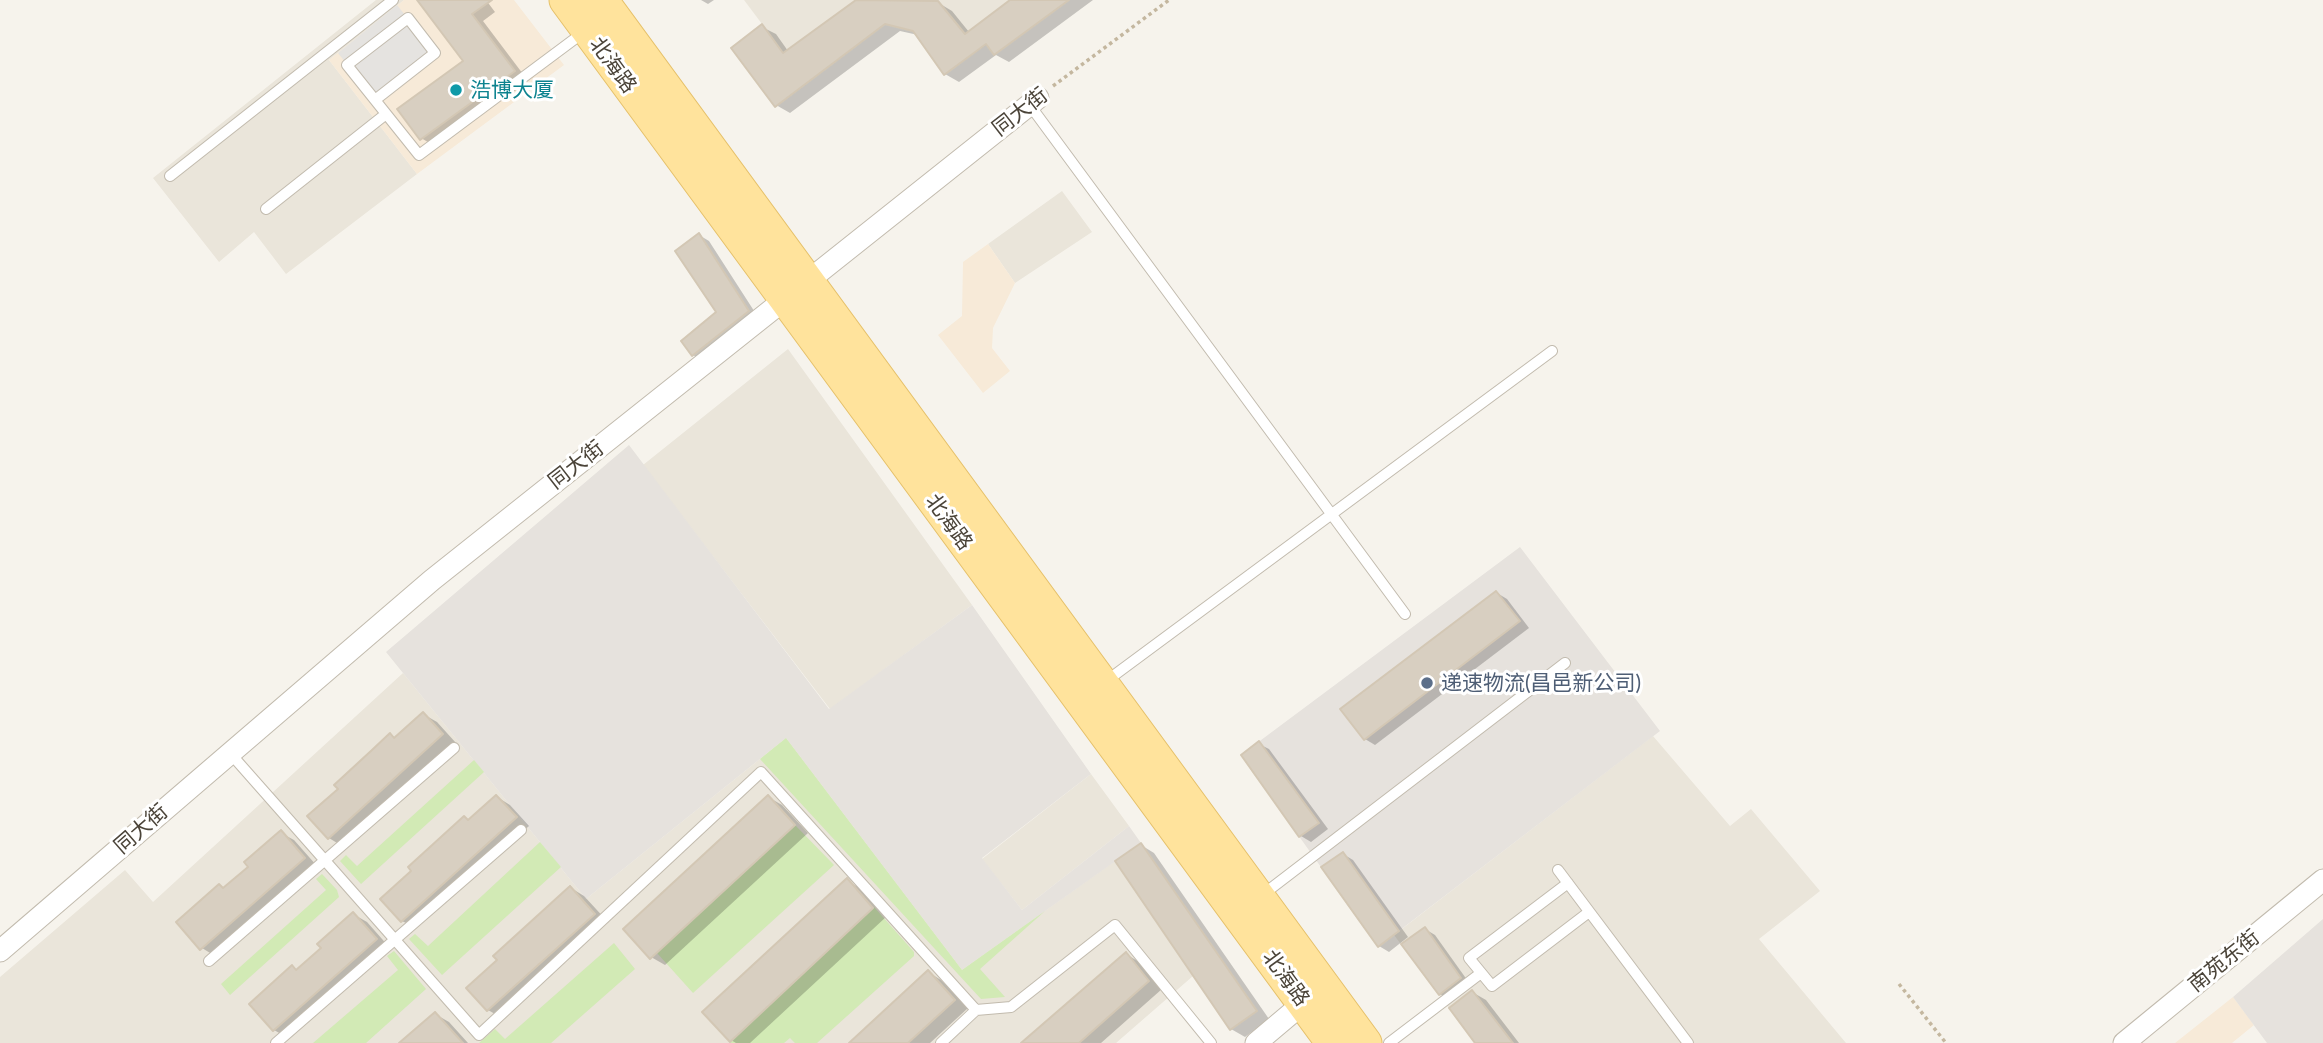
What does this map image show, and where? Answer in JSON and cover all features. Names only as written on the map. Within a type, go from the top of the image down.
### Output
[{"type":"main road","name":"北海路","points":[[566,0],[594,15],[1313,995],[1365,1043]]},
{"type":"main road","name":"北海路","points":[[1091,692],[1258,897],[1313,995],[1333,1043]]},
{"type":"street","name":"同大街","points":[[0,951],[432,580],[1033,101]]},
{"type":"street","name":"南苑东街","points":[[2124,1043],[2323,880]]},
{"type":"street","points":[[1256,1043],[1313,995]]},
{"type":"lane","points":[[170,176],[393,0]]},
{"type":"lane","points":[[375,100],[435,53],[408,18],[347,65],[419,156],[594,15]]},
{"type":"lane","points":[[1033,101],[1405,614]]},
{"type":"lane","points":[[266,209],[386,114]]},
{"type":"lane","points":[[1091,692],[1552,351]]},
{"type":"lane","points":[[1258,897],[1564,663]]},
{"type":"lane","points":[[209,961],[454,748]]},
{"type":"lane","points":[[230,753],[394,940],[475,1039],[761,772],[976,1010]]},
{"type":"lane","points":[[276,1043],[521,830]]},
{"type":"lane","points":[[1558,870],[1682,1041]]},
{"type":"lane","points":[[1567,883],[1469,957],[1481,973],[1492,986],[1589,912]]},
{"type":"lane","points":[[941,1043],[976,1010],[1011,1007],[1115,925],[1211,1043]]},
{"type":"lane","points":[[1389,1043],[1481,973]]},
{"type":"path","name":"同大街","points":[[1033,101],[1169,0]]},
{"type":"path","points":[[1899,984],[1946,1043]]},
{"type":"shaded area","points":[[376,0],[404,0],[329,60],[417,174],[286,274],[254,232],[219,262],[153,178]]},
{"type":"shaded area","points":[[404,0],[514,0],[564,65],[417,174],[329,60]]},
{"type":"shaded area","points":[[744,0],[1069,0],[994,55],[986,45],[944,75],[913,31],[885,24],[775,107],[731,48],[762,24]]},
{"type":"shaded area","points":[[397,5],[435,53],[375,100],[338,53]]},
{"type":"shaded area","points":[[1062,191],[1092,232],[1015,283],[988,244]]},
{"type":"shaded area","points":[[988,244],[1015,283],[993,328],[992,348],[1010,371],[983,393],[938,335],[962,316],[963,262]]},
{"type":"shaded area","points":[[788,349],[972,605],[830,709],[643,465]]},
{"type":"shaded area","points":[[629,445],[829,709],[972,605],[1091,774],[982,858],[1022,910],[1129,826],[1141,843],[962,970],[786,738],[586,899],[386,652]]},
{"type":"shaded area","points":[[1520,547],[1660,731],[1378,947],[1241,755]]},
{"type":"shaded area","points":[[403,673],[586,899],[786,738],[962,970],[1115,861],[1193,976],[1116,1043],[0,1043],[0,977],[125,870],[153,902]]},
{"type":"shaded area","points":[[1653,736],[1730,826],[1751,809],[1820,891],[1759,939],[1846,1043],[1475,1043],[1394,935]]},
{"type":"shaded area","points":[[1091,774],[1129,826],[1022,910],[982,859]]},
{"type":"shaded area","points":[[2323,919],[2323,1043],[2267,1043],[2233,997]]},
{"type":"shaded area","points":[[2233,997],[2254,1025],[2232,1043],[2175,1043]]},
{"type":"green space","points":[[786,738],[962,970],[1045,911],[980,969],[1005,997],[981,999],[760,759]]},
{"type":"green space","points":[[474,760],[484,772],[361,884],[340,861],[346,855],[357,866]]},
{"type":"green space","points":[[795,825],[834,865],[693,993],[657,953]]},
{"type":"green space","points":[[540,842],[561,867],[442,975],[409,939],[415,934],[428,946]]},
{"type":"green space","points":[[322,874],[337,890],[339,897],[230,995],[221,984],[326,890],[316,879]]},
{"type":"green space","points":[[874,907],[914,952],[914,956],[817,1043],[795,1043],[790,1038],[784,1043],[730,1042]]},
{"type":"green space","points":[[614,943],[635,969],[551,1043],[479,1043],[495,1029],[505,1039]]},
{"type":"green space","points":[[394,951],[426,989],[366,1043],[313,1043],[398,970],[387,956]]},
{"type":"building","name":"浩博大厦","points":[[417,0],[492,0],[472,14],[515,71],[420,140],[397,109],[463,61]]},
{"type":"building","points":[[856,0],[938,1],[965,34],[1010,0],[1069,0],[994,55],[986,44],[944,75],[913,31],[885,24],[775,107],[731,48],[762,24],[783,53]]},
{"type":"building","points":[[699,233],[749,311],[692,356],[681,341],[716,312],[675,251]]},
{"type":"building","points":[[1496,591],[1520,621],[1364,740],[1340,709]]},
{"type":"building","points":[[423,712],[443,734],[328,839],[307,816],[338,789],[334,785],[390,733],[394,738]]},
{"type":"building","points":[[1259,741],[1319,823],[1299,837],[1241,755]]},
{"type":"building","points":[[496,795],[517,817],[401,922],[380,899],[411,871],[408,867],[464,816],[468,820]]},
{"type":"building","points":[[768,795],[795,825],[650,959],[623,929]]},
{"type":"building","points":[[281,830],[305,858],[200,950],[176,922],[219,884],[223,888],[248,867],[244,862]]},
{"type":"building","points":[[1141,843],[1257,1011],[1230,1030],[1115,861]]},
{"type":"building","points":[[1343,852],[1399,931],[1378,947],[1321,867]]},
{"type":"building","points":[[847,878],[873,908],[730,1042],[702,1012]]},
{"type":"building","points":[[570,886],[595,914],[487,1011],[466,988],[497,960],[493,956]]},
{"type":"building","points":[[353,912],[377,939],[273,1031],[249,1004],[292,965],[296,970],[321,948],[317,944]]},
{"type":"building","points":[[1425,927],[1461,978],[1439,995],[1401,944]]},
{"type":"building","points":[[1126,952],[1149,981],[1079,1043],[1021,1043]]},
{"type":"building","points":[[928,970],[955,1000],[908,1043],[849,1043]]},
{"type":"building","points":[[1472,990],[1513,1043],[1475,1043],[1449,1008]]},
{"type":"building","points":[[435,1012],[463,1043],[399,1043]]},
{"type":"place","name":"浩博大厦","points":[[456,90]]},
{"type":"place","name":"递速物流(昌邑新公司)","points":[[1427,683]]}]
